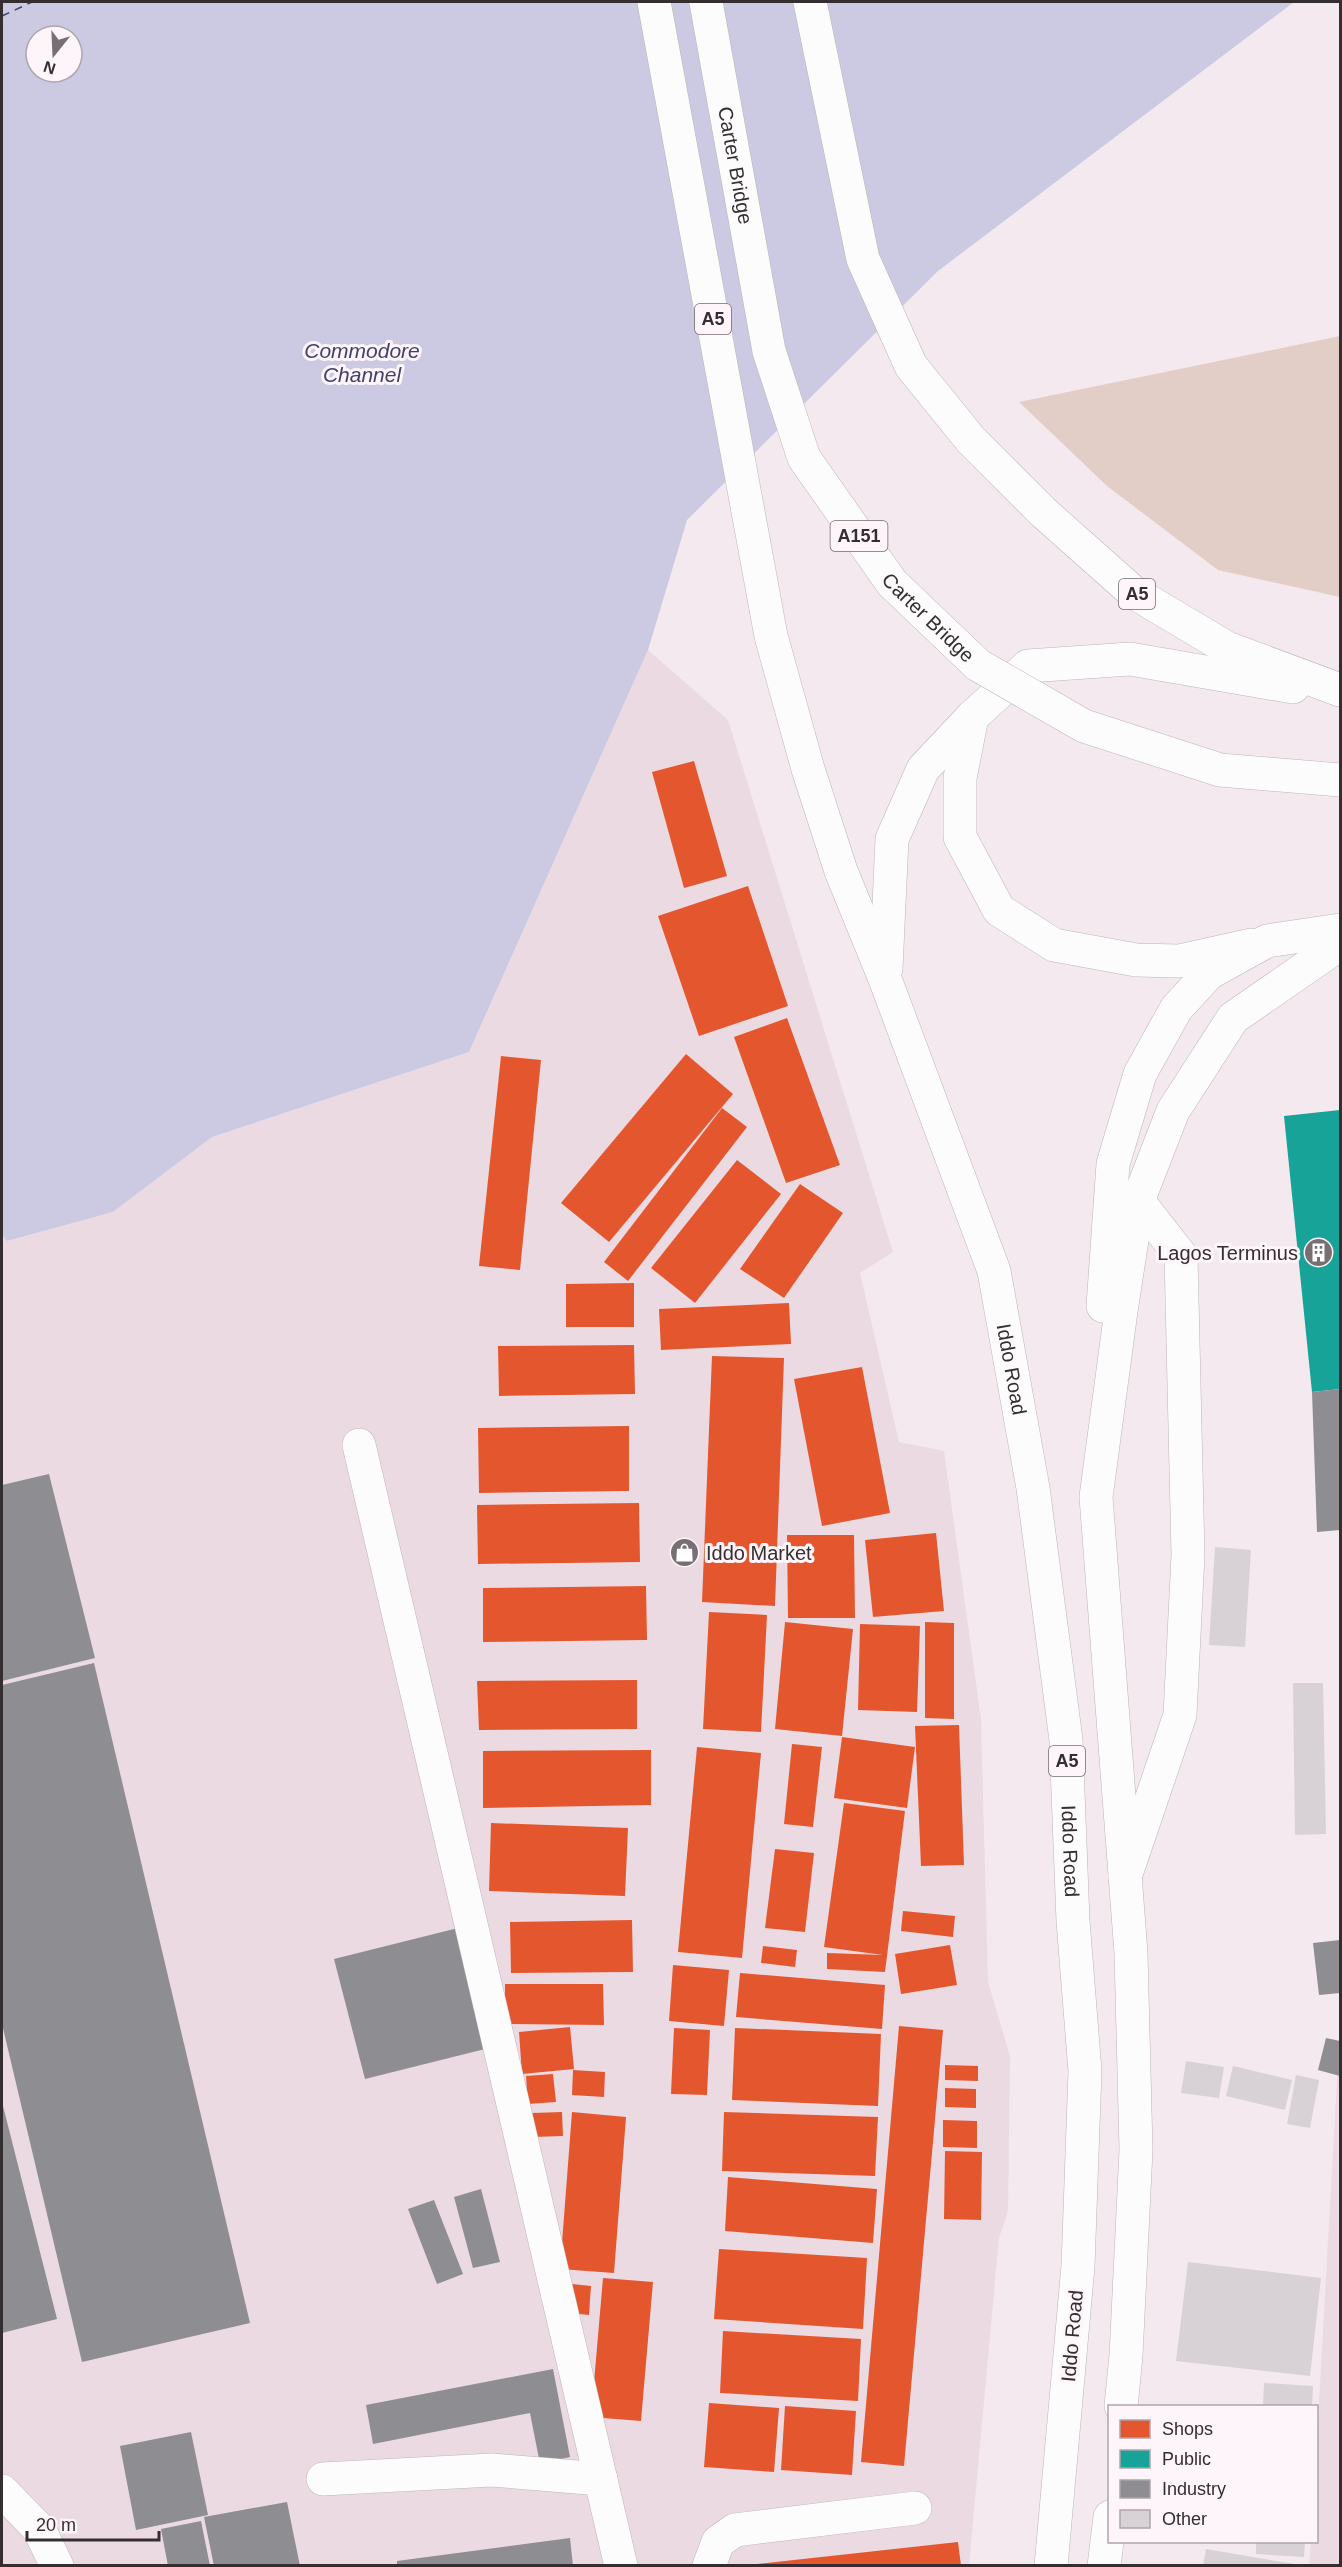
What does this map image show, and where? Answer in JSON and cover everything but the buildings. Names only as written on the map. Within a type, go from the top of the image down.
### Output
[{"type":"main road","name":"A5","points":[[654,2],[771,636],[808,769],[841,872],[885,980]]},
{"type":"main road","name":"Carter Bridge","points":[[706,2],[769,351],[804,458],[892,583],[978,665],[1084,726],[1220,770],[1341,780]]},
{"type":"main road","name":"A5","points":[[810,2],[863,260],[911,366],[971,441],[1043,512],[1132,592],[1227,648],[1341,690]]},
{"type":"main road","points":[[885,980],[892,839],[923,769],[972,717],[1028,666],[1130,659],[1341,695]]},
{"type":"main road","points":[[972,717],[960,778],[960,837],[999,910],[1054,945],[1136,960],[1179,961],[1267,941],[1341,930]]},
{"type":"main road","points":[[1121,2405],[1126,2356],[1136,2150],[1131,1953],[1096,1497],[1104,1284],[1113,1164],[1140,1074],[1176,1009],[1209,973],[1267,941]]},
{"type":"main road","points":[[1096,1497],[1138,1202],[1173,1111],[1233,1018],[1341,944]]},
{"type":"main road","name":"Iddo Road","points":[[885,980],[994,1271],[1033,1488],[1066,1740],[1073,1921],[1085,2071],[1078,2266],[1052,2565]]},
{"type":"main road","points":[[1125,1877],[1180,1715],[1188,1556],[1181,1256],[1138,1202]]},
{"type":"main road","points":[[359,1445],[621,2565]]},
{"type":"main road","points":[[323,2479],[492,2470],[601,2479]]},
{"type":"main road","points":[[2,2491],[39,2529],[57,2565]]},
{"type":"main road","points":[[709,2565],[718,2542],[735,2530],[915,2508]]},
{"type":"main road","points":[[1104,2565],[1108,2533]]},
{"type":"shaded area","points":[[1340,336],[1340,597],[1218,570],[1107,486],[1019,402]]},
{"type":"shaded area","points":[[648,650],[728,720],[893,1252],[860,1273],[899,1442],[944,1451],[981,1719],[988,1982],[1010,2056],[1008,2211],[999,2238],[969,2565],[2,2565],[2,1235],[7,1241],[113,1212],[212,1137],[469,1052]]},
{"type":"shaded area","points":[[1340,2028],[1340,2565],[1309,2566],[1311,2543],[1318,2543],[1318,2419]]},
{"type":"water","name":"Commodore Channel","points":[[2,2],[1294,2],[938,271],[687,520],[648,650],[469,1052],[212,1137],[113,1212],[7,1241],[2,1235]]},
{"type":"ferry route","points":[[2,16],[32,2]]},
{"type":"place","name":"Lagos Terminus","points":[[1319,1253]]},
{"type":"place","name":"Iddo Market","points":[[685,1553]]}]
